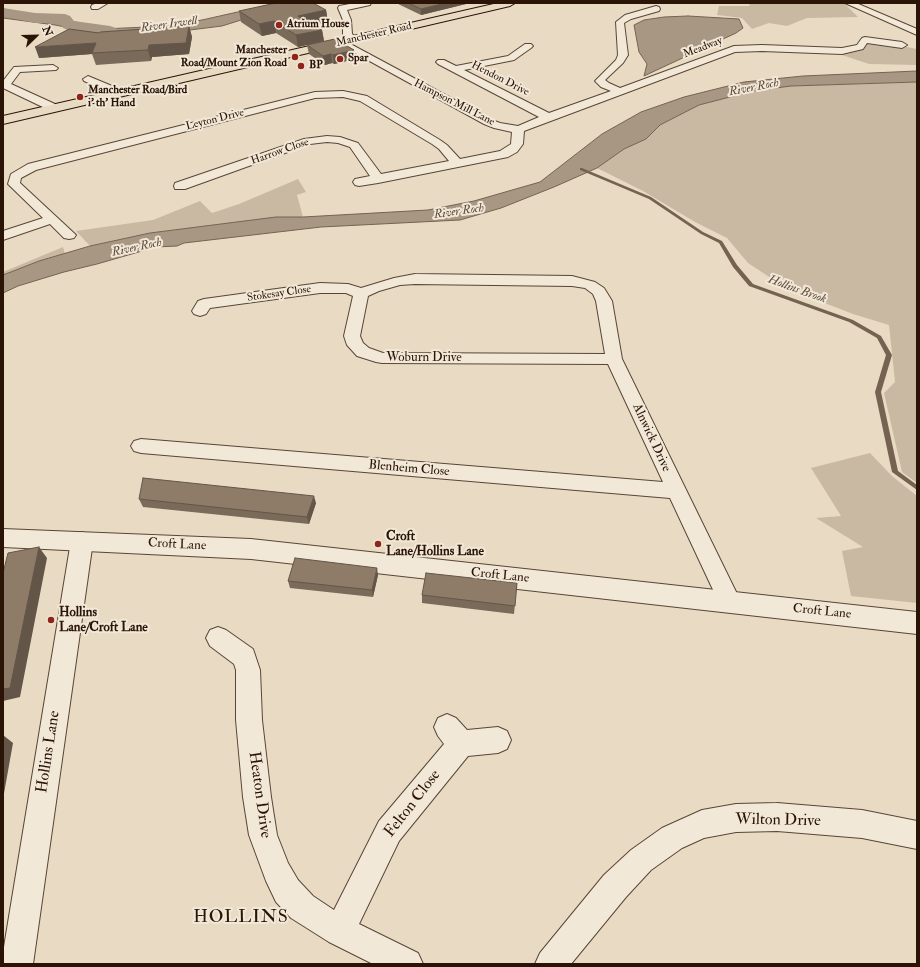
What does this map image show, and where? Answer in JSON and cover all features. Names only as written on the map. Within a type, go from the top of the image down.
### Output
[{"type":"highway","name":"Manchester Road","points":[[3,120],[510,3]]},
{"type":"street","points":[[95,7],[104,3]]},
{"type":"street","points":[[353,39],[348,35],[347,20],[342,8],[367,3]]},
{"type":"street","points":[[849,3],[917,32]]},
{"type":"street","points":[[619,91],[605,85],[600,81],[623,55],[620,22],[628,17],[656,9]]},
{"type":"street","name":"Meadway","points":[[518,129],[734,49],[762,48],[842,51],[860,47],[865,40],[902,44]]},
{"type":"street","name":"Hampson Mill Lane","points":[[340,42],[488,122],[498,126],[518,129]]},
{"type":"street","points":[[455,69],[510,58],[520,53],[528,46]]},
{"type":"street","name":"Hendon Drive","points":[[441,62],[548,117]]},
{"type":"street","points":[[53,68],[17,69],[5,85],[53,108]]},
{"type":"street","points":[[88,79],[120,93]]},
{"type":"street","name":"Leyton Drive","points":[[69,235],[14,184],[15,177],[22,171],[32,167],[315,95],[343,94],[363,98],[436,142],[443,147],[457,163]]},
{"type":"street","points":[[360,182],[498,156],[509,152],[517,144],[518,129]]},
{"type":"street","name":"Harrow Close","points":[[189,186],[308,141],[327,139],[345,141],[354,145],[378,179]]},
{"type":"street","points":[[3,236],[52,218]]},
{"type":"street","name":"Alnwick Drive","points":[[361,294],[386,284],[415,279],[552,280],[596,282],[604,300],[614,359],[676,492],[730,602]]},
{"type":"street","name":"Stokesay Close","points":[[200,310],[204,304],[320,288],[348,289],[361,294]]},
{"type":"street","name":"Woburn Drive","points":[[361,294],[352,336],[355,345],[364,352],[373,356],[382,358],[614,359]]},
{"type":"street","name":"Blenheim Close","points":[[141,446],[676,492]]},
{"type":"street","name":"Croft Lane","points":[[3,538],[251,549],[917,623]]},
{"type":"street","name":"Hollins Lane","points":[[16,964],[82,541]]},
{"type":"street","name":"Heaton Drive","points":[[218,638],[244,657],[248,670],[250,720],[257,798],[263,835],[276,871],[288,891],[302,907],[340,931],[407,964]]},
{"type":"street","name":"Felton Close","points":[[340,931],[388,831],[454,736],[498,740]]},
{"type":"street","name":"Wilton Drive","points":[[551,964],[615,886],[641,860],[672,838],[702,824],[736,818],[777,818],[862,824],[917,835]]},
{"type":"shaded area","points":[[748,3],[844,3],[858,17],[807,18],[787,26],[769,23],[752,29],[742,18],[717,15],[719,6],[750,6]]},
{"type":"shaded area","points":[[867,42],[917,49],[917,65],[869,64],[836,53],[859,51]]},
{"type":"shaded area","points":[[917,82],[917,483],[902,472],[884,393],[895,382],[889,325],[853,314],[786,288],[748,263],[727,238],[695,222],[643,191],[597,168],[624,149],[646,139],[660,125],[699,105],[753,91],[791,86]]},
{"type":"shaded area","points":[[298,179],[306,192],[297,195],[303,217],[276,217],[150,233],[90,246],[76,231],[153,220],[200,201],[212,213],[239,204]]},
{"type":"shaded area","points":[[63,247],[65,254],[39,261],[3,275],[3,272]]},
{"type":"shaded area","points":[[870,453],[892,476],[917,496],[917,603],[851,596],[842,551],[863,547],[816,518],[841,516],[811,468]]},
{"type":"water","points":[[3,9],[76,22],[85,26],[103,29],[168,26],[251,9],[273,10],[222,26],[182,31],[101,34],[55,25],[3,18]]},
{"type":"water","points":[[688,16],[739,19],[743,28],[736,33],[644,76],[647,64],[639,52],[634,25],[644,20]]},
{"type":"water","name":"River Roch","points":[[917,71],[917,82],[791,86],[753,91],[699,105],[660,125],[646,139],[624,149],[597,168],[501,208],[460,220],[321,227],[184,243],[177,246],[156,247],[64,272],[18,286],[3,293],[3,275],[39,261],[90,246],[150,233],[276,217],[303,217],[428,210],[474,201],[540,182],[602,134],[641,112],[684,97],[744,82],[803,76]]},
{"type":"building","points":[[276,3],[313,3],[326,10],[298,16],[322,30],[296,35],[274,21],[259,24],[239,11]]},
{"type":"building","points":[[408,3],[446,3],[421,9]]},
{"type":"building","points":[[189,26],[186,43],[149,45],[148,50],[92,53],[96,43],[35,47],[69,29],[99,33]]},
{"type":"building","points":[[335,39],[354,50],[323,56],[307,45]]},
{"type":"building","points":[[143,478],[314,496],[307,517],[139,499]]},
{"type":"building","points":[[39,547],[10,688],[3,689],[3,573],[8,553]]},
{"type":"building","points":[[295,558],[377,568],[372,590],[288,581]]},
{"type":"building","points":[[426,573],[517,583],[515,606],[422,595]]},
{"type":"waterway","name":"River Irwell","points":[[3,12],[35,18],[65,19],[68,25],[110,31]]},
{"type":"waterway","name":"Hollins Brook","points":[[581,169],[650,198],[702,233],[721,242],[735,266],[751,285],[851,321],[879,337],[889,355],[878,392],[895,472],[917,488]]},
{"type":"place","name":"Atrium House","points":[[279,25]]},
{"type":"place","name":"Manchester Road/Mount Zion Road","points":[[295,57]]},
{"type":"place","name":"Spar","points":[[340,59]]},
{"type":"place","name":"BP","points":[[301,66]]},
{"type":"place","name":"Manchester Road/Bird i' th' Hand","points":[[80,97]]},
{"type":"place","name":"Croft Lane/Hollins Lane","points":[[378,544]]},
{"type":"place","name":"Hollins Lane/Croft Lane","points":[[51,620]]},
{"type":"district","name":"HOLLINS","points":[[241,918]]}]
